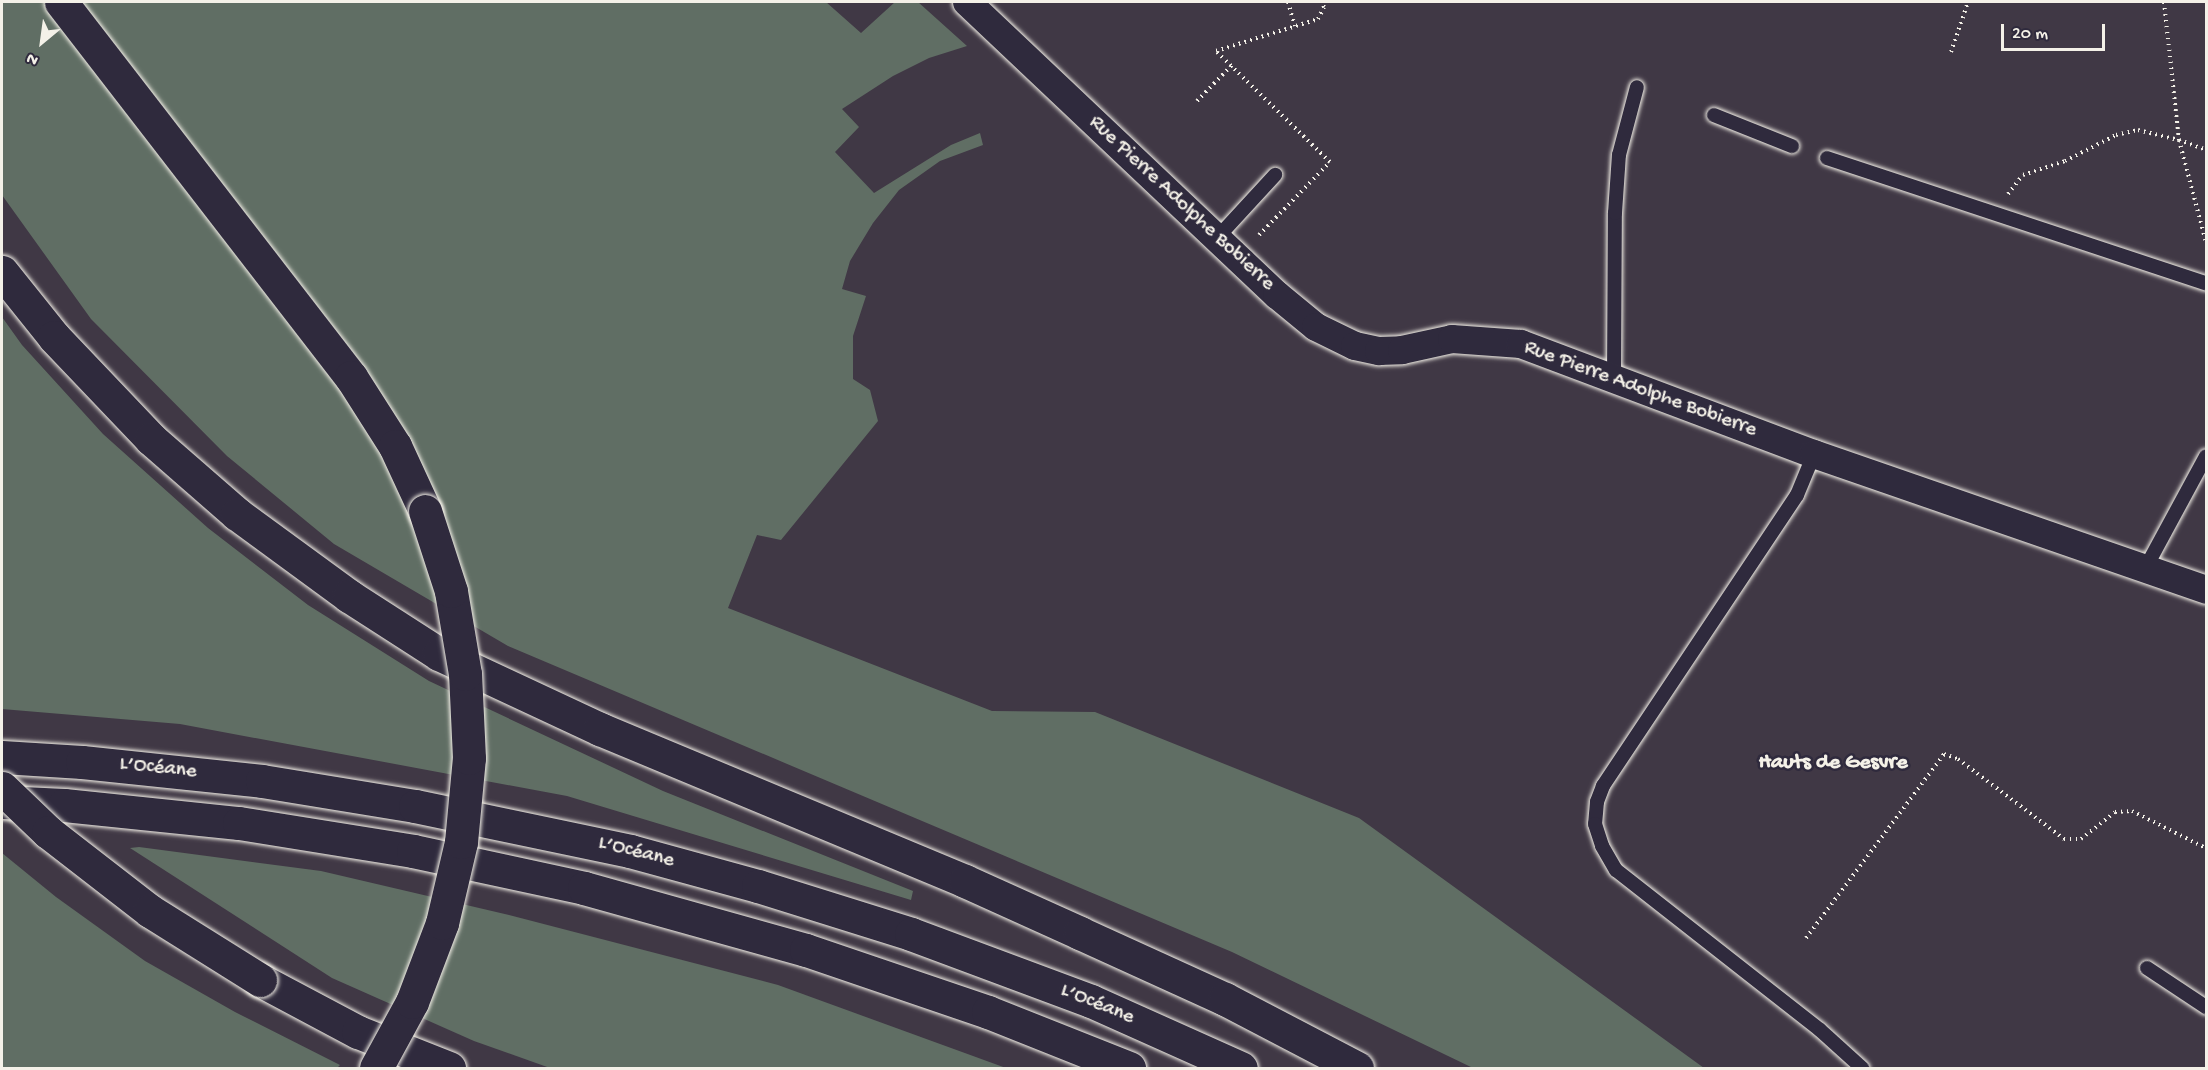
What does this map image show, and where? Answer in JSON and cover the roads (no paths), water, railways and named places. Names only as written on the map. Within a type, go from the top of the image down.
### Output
[{"type":"highway","points":[[62,2],[351,377],[395,446],[425,511],[451,591],[465,674],[469,758],[461,842],[442,923],[412,1002],[376,1068]]},
{"type":"highway","points":[[2,272],[54,337],[152,439],[237,514],[349,596],[439,654],[600,729],[955,877],[1080,933],[1225,999],[1357,1068]]},
{"type":"highway","name":"L’Océane","points":[[2,757],[82,762],[262,781],[415,806],[630,851],[758,886],[911,934],[1091,1001],[1240,1068]]},
{"type":"highway","points":[[2,788],[48,832],[150,911],[260,980],[358,1032],[449,1068]]},
{"type":"highway","points":[[2,802],[64,805],[239,823],[413,851],[584,888],[707,921],[861,968],[988,1012],[1129,1068]]},
{"type":"street","name":"Rue Pierre Adolphe Bobierre","points":[[967,2],[1237,257],[1316,327],[1355,346],[1379,351],[1402,350],[1452,339],[1521,344],[1614,381],[1814,453],[2206,590]]},
{"type":"lane","points":[[1614,381],[1619,155],[1637,87]]},
{"type":"lane","points":[[1714,115],[1792,146]]},
{"type":"lane","points":[[1827,158],[2206,283]]},
{"type":"lane","points":[[1216,238],[1275,175]]},
{"type":"lane","points":[[1814,453],[1797,495],[1603,786],[1597,802],[1595,824],[1602,846],[1616,870],[1820,1030],[1862,1068]]},
{"type":"lane","points":[[2145,569],[2206,456]]},
{"type":"lane","points":[[2147,968],[2206,1007]]},
{"type":"district","name":"Hauts de Gesvre","points":[[1833,764]]}]
